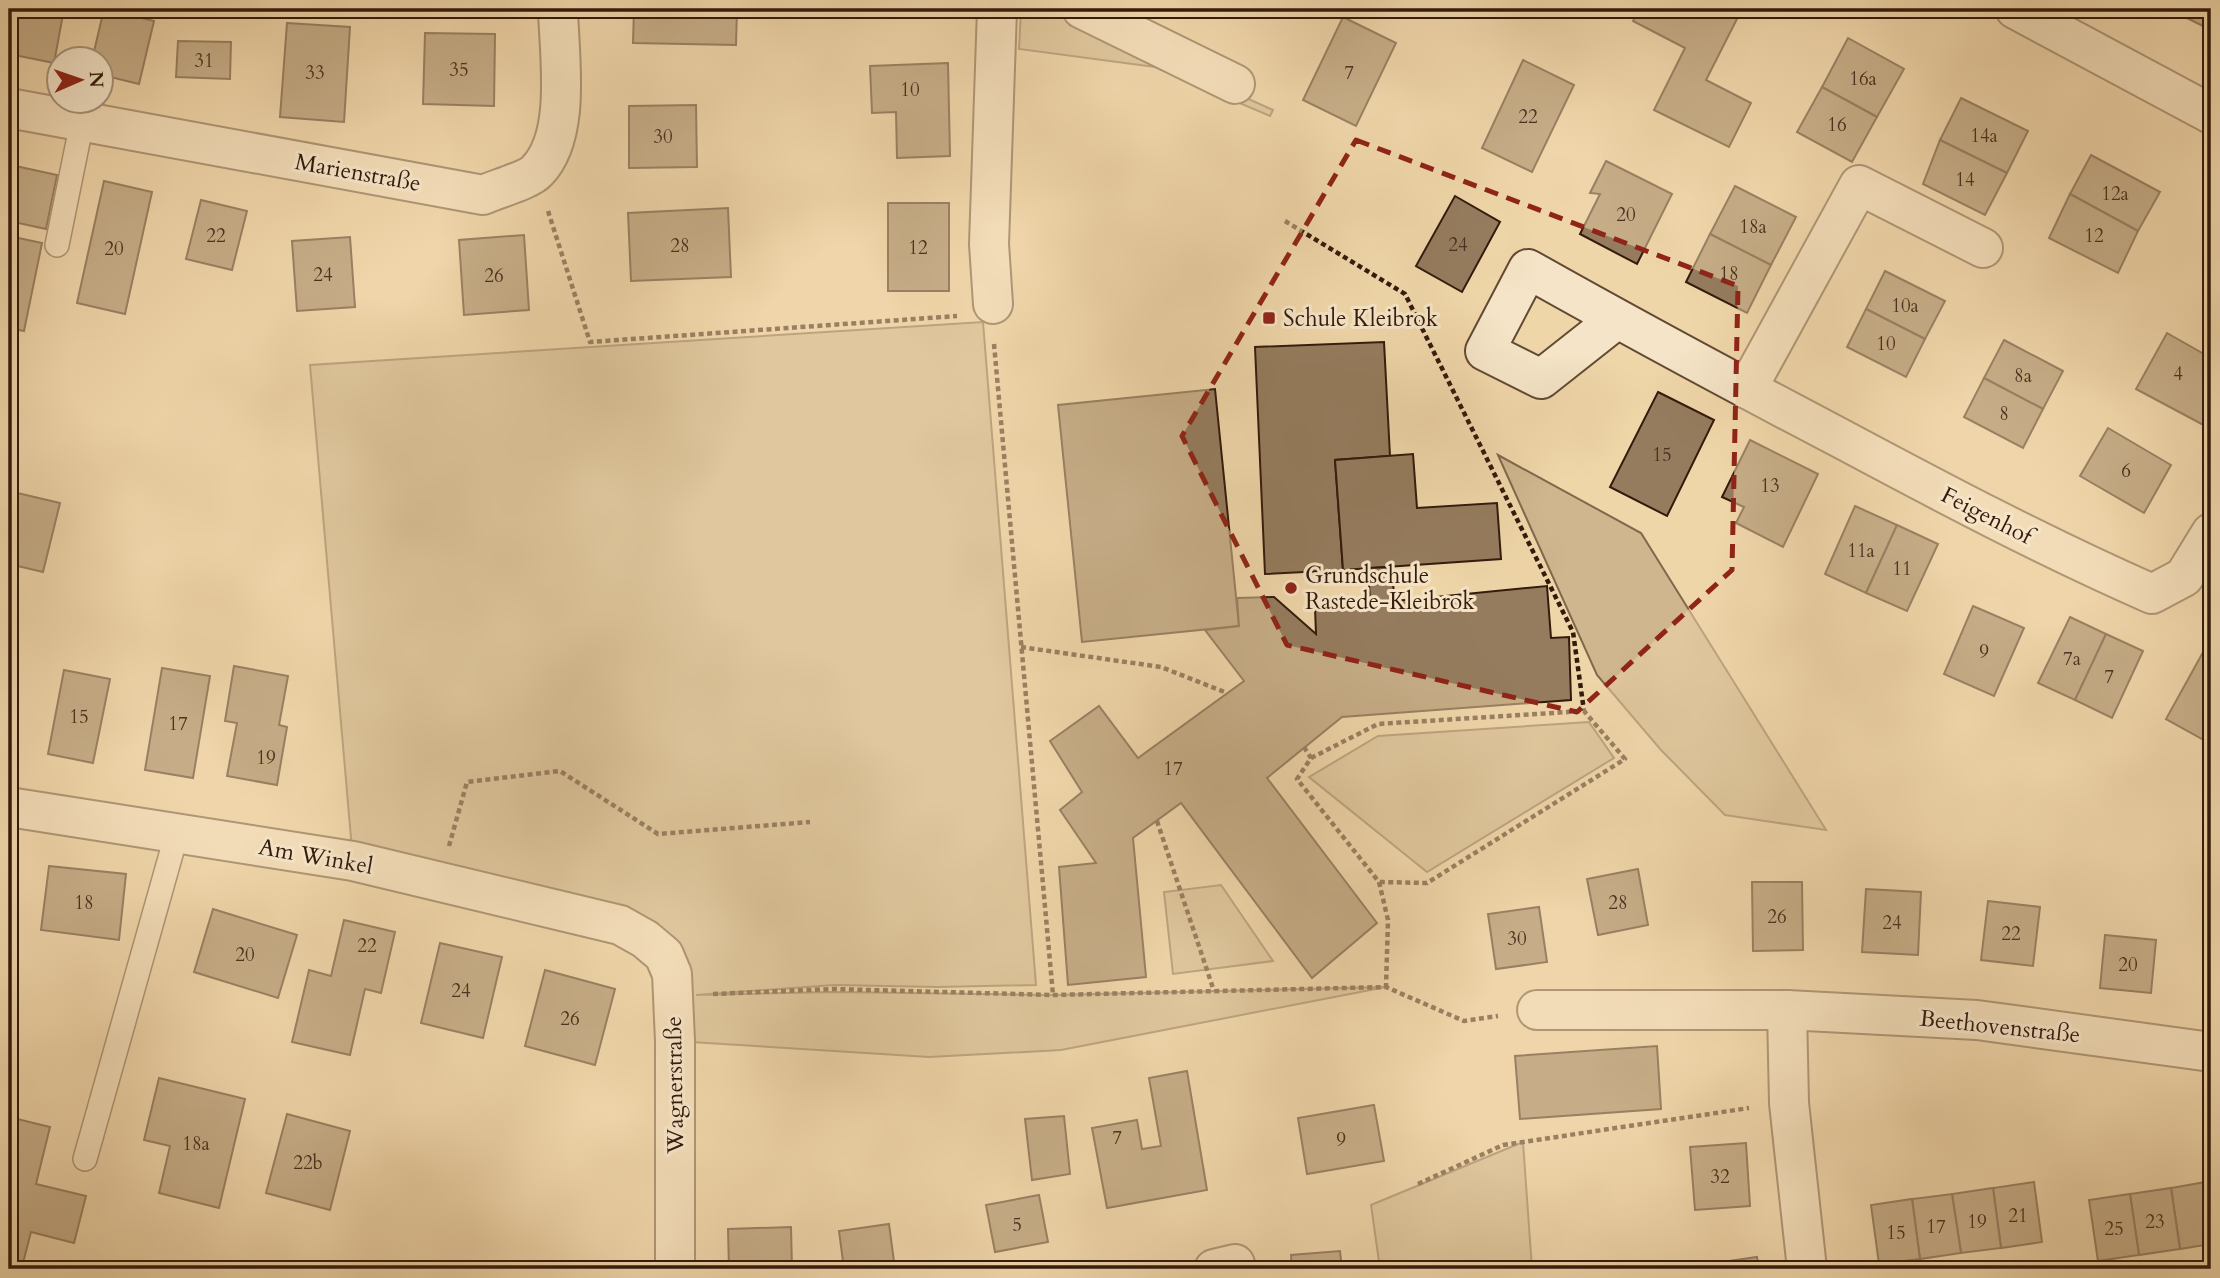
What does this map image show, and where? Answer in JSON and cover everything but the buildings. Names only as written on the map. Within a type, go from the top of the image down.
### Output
[{"type":"street","points":[[536,173],[552,150],[561,112],[558,9]]},
{"type":"street","points":[[992,309],[989,244],[997,9]]},
{"type":"street","points":[[1082,9],[1235,84]]},
{"type":"street","points":[[2015,9],[2211,114]]},
{"type":"street","name":"Marienstraße","points":[[9,108],[483,195],[536,173]]},
{"type":"street","points":[[1747,389],[1859,185],[1983,248]]},
{"type":"street","name":"Feigenhof","points":[[1616,319],[2070,558],[2152,594],[2184,577],[2211,533]]},
{"type":"street","name":"Am Winkel","points":[[9,807],[353,861],[620,925]]},
{"type":"street","name":"Wagnerstraße","points":[[620,925],[645,939],[664,955],[671,974],[675,1041],[675,1269]]},
{"type":"street","name":"Beethovenstraße","points":[[1537,1010],[1787,1010],[1977,1020],[2211,1052]]},
{"type":"street","points":[[1787,1010],[1789,1103],[1807,1269]]},
{"type":"lane","points":[[57,245],[82,122]]},
{"type":"lane","points":[[85,1159],[177,833]]},
{"type":"path","points":[[536,173],[590,342],[992,309],[1053,995]]},
{"type":"path","points":[[1284,221],[1405,293],[1573,632],[1584,711],[1625,759],[1427,883],[1379,882]]},
{"type":"path","points":[[1021,647],[1161,667],[1227,694]]},
{"type":"path","points":[[1386,987],[1388,920],[1379,882],[1297,779],[1311,758],[1378,724],[1584,711]]},
{"type":"path","points":[[1304,747],[1311,758]]},
{"type":"path","points":[[439,882],[467,782],[560,771],[658,834],[810,822]]},
{"type":"path","points":[[1157,821],[1214,991]]},
{"type":"path","points":[[672,996],[833,989],[1053,995],[1386,987],[1464,1021],[1537,1010]]},
{"type":"path","points":[[1418,1184],[1503,1145],[1789,1103]]},
{"type":"highlighted area","points":[[1356,140],[1738,286],[1732,570],[1577,712],[1287,645],[1182,436]]},
{"type":"shaded area","points":[[1021,9],[1051,9],[1273,110],[1270,116],[1155,67],[1019,49]]},
{"type":"shaded area","points":[[983,322],[1036,985],[834,985],[696,995],[833,992],[1053,995],[1386,987],[1061,1050],[929,1057],[675,1041],[664,955],[353,861],[310,365]]},
{"type":"shaded area","points":[[1498,455],[1641,533],[1826,830],[1725,815],[1661,750],[1597,675]]},
{"type":"shaded area","points":[[1589,722],[1614,758],[1427,872],[1309,777],[1378,736]]},
{"type":"shaded area","points":[[1221,885],[1273,961],[1173,974],[1164,892]]},
{"type":"shaded area","points":[[1523,1142],[1532,1269],[1380,1269],[1371,1205]]},
{"type":"place","name":"Schule Kleibrok","points":[[1269,318]]},
{"type":"place","name":"Grundschule Rastede-Kleibrok","points":[[1291,588]]}]
